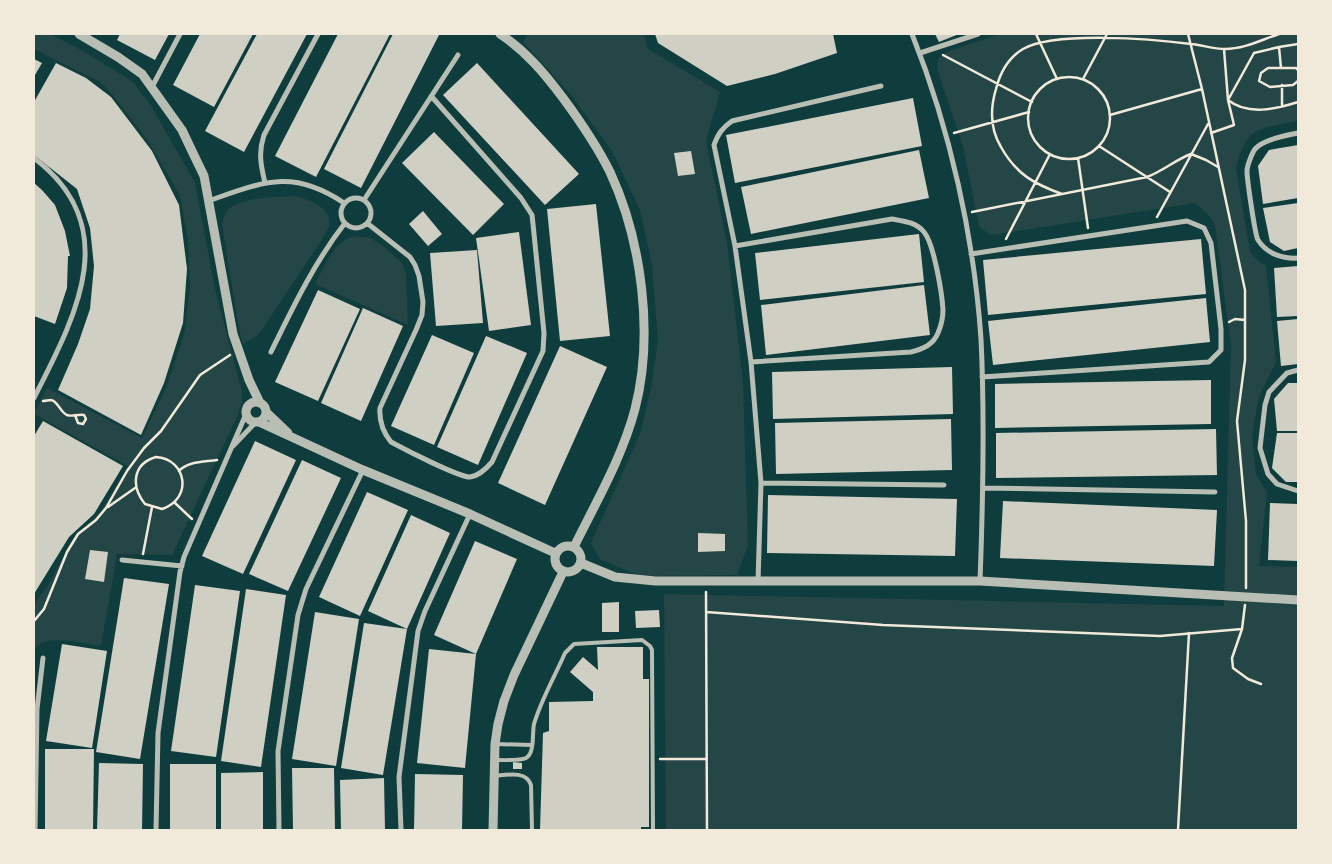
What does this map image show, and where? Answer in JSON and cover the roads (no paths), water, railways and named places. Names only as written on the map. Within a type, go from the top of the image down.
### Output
[{"type":"street","points":[[79,34],[142,74],[182,130],[204,176],[233,334],[249,380],[266,412],[295,440]]},
{"type":"street","points":[[152,87],[180,34]]},
{"type":"street","points":[[265,183],[259,154],[261,145],[268,127],[318,34]]},
{"type":"street","points":[[500,34],[518,46],[534,63],[574,112],[592,140],[610,172],[624,210],[634,239],[639,268],[643,301],[644,338],[636,408],[616,463],[574,547]]},
{"type":"street","points":[[912,34],[946,135],[971,254],[982,377],[983,488],[980,581]]},
{"type":"street","points":[[920,54],[978,34]]},
{"type":"street","points":[[364,200],[458,55]]},
{"type":"street","points":[[758,582],[761,483],[751,362],[734,246],[714,145],[717,135],[723,127],[732,121],[880,86]]},
{"type":"street","points":[[368,223],[410,257],[415,264],[423,302],[422,315],[416,330],[380,408],[380,416],[385,434],[391,442],[459,475],[472,477],[486,469],[494,458],[543,351],[544,332],[533,224],[532,215],[521,198],[432,97]]},
{"type":"street","points":[[1298,133],[1276,137],[1255,149],[1247,169],[1257,238],[1265,248],[1276,255],[1288,259],[1298,258]]},
{"type":"street","points":[[34,158],[60,181],[71,196],[80,216],[84,234],[85,254],[85,272],[69,324],[34,397]]},
{"type":"street","points":[[208,202],[265,183],[279,181],[305,184],[329,193],[344,203]]},
{"type":"street","points":[[356,197],[368,202],[371,211],[368,223],[359,228],[345,223],[341,211],[344,203],[356,197]]},
{"type":"street","points":[[734,246],[892,219],[906,221],[923,231],[929,241],[933,253],[942,310],[938,334],[931,343],[922,349],[911,352],[751,362]]},
{"type":"street","points":[[971,254],[1187,221],[1204,228],[1211,243],[1221,330],[1221,350],[1209,362],[982,377]]},
{"type":"street","points":[[271,352],[314,268],[345,223]]},
{"type":"street","points":[[1298,370],[1288,373],[1269,392],[1265,405],[1260,448],[1268,474],[1277,484],[1298,491]]},
{"type":"street","points":[[156,830],[158,733],[182,566],[247,410],[249,380]]},
{"type":"street","points":[[247,410],[254,402],[260,403]]},
{"type":"street","points":[[247,410],[250,421],[257,422],[363,470],[470,514],[555,553]]},
{"type":"street","points":[[231,449],[257,422],[264,418],[266,412]]},
{"type":"street","points":[[279,830],[278,751],[298,615],[306,589],[363,470]]},
{"type":"street","points":[[761,483],[944,485]]},
{"type":"street","points":[[983,488],[1215,492]]},
{"type":"street","points":[[401,830],[399,777],[418,631],[425,611],[470,514]]},
{"type":"street","points":[[561,547],[574,547],[580,554],[580,563],[575,570],[567,573],[562,572],[554,562],[555,553],[561,547]]},
{"type":"street","points":[[122,560],[182,566]]},
{"type":"street","points":[[580,563],[599,572],[630,580],[706,582],[980,581],[1298,600]]},
{"type":"street","points":[[493,830],[495,744],[502,708],[514,675],[562,572]]},
{"type":"street","points":[[35,830],[36,709],[43,658]]},
{"type":"lane","points":[[495,760],[526,758],[530,752],[533,730],[538,714],[565,653],[571,646],[574,644],[642,640],[652,650],[653,830]]},
{"type":"lane","points":[[495,744],[531,745]]},
{"type":"lane","points":[[494,776],[522,775],[528,778],[532,830]]}]
